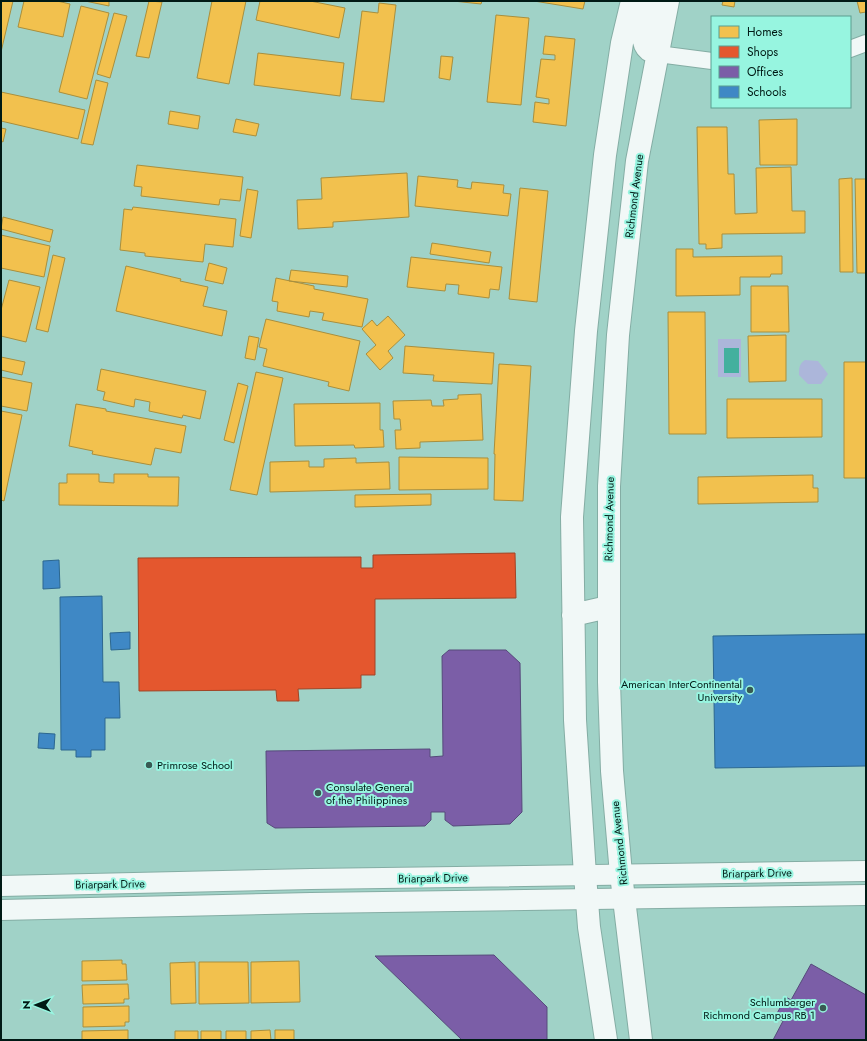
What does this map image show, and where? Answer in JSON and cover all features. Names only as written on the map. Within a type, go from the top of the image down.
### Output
[{"type":"main road","points":[[606,1040],[589,927],[584,875],[575,720],[572,516],[586,331],[605,155],[614,88],[622,43],[632,1]]},
{"type":"main road","points":[[649,1],[643,38],[649,50],[658,54]]},
{"type":"main road","name":"Richmond Avenue","points":[[641,1040],[621,874],[612,770],[608,607],[609,486],[618,335],[637,161],[668,1]]},
{"type":"main road","points":[[586,331],[618,335]]},
{"type":"main road","points":[[573,615],[608,607]]},
{"type":"street","points":[[851,49],[866,43]]},
{"type":"street","points":[[658,54],[711,61]]},
{"type":"street","name":"Briarpark Drive","points":[[1,886],[327,879],[866,871]]},
{"type":"street","name":"Briarpark Drive","points":[[1,910],[312,903],[866,895]]},
{"type":"shaded area","points":[[718,339],[741,339],[741,377],[718,377]]},
{"type":"shaded area","points":[[724,348],[739,348],[739,373],[724,373]]},
{"type":"shaded area","points":[[805,360],[818,361],[828,374],[821,384],[808,384],[799,375],[800,366]]},
{"type":"building: Homes","points":[[1,1],[13,1],[1,52]]},
{"type":"building: Homes","points":[[24,1],[57,1],[70,4],[63,37],[18,27]]},
{"type":"building: Homes","points":[[85,1],[109,1],[109,6]]},
{"type":"building: Homes","points":[[149,1],[162,2],[149,58],[136,56]]},
{"type":"building: Homes","points":[[212,1],[246,1],[229,84],[197,78]]},
{"type":"building: Homes","points":[[260,1],[310,1],[345,8],[339,38],[256,20]]},
{"type":"building: Homes","points":[[453,1],[482,1],[481,4]]},
{"type":"building: Homes","points":[[534,1],[585,1],[583,9]]},
{"type":"building: Homes","points":[[723,1],[735,1],[734,7],[722,5]]},
{"type":"building: Homes","points":[[857,1],[866,1],[866,12],[860,13]]},
{"type":"building: Homes","points":[[379,3],[396,5],[384,102],[351,99],[362,11],[378,13]]},
{"type":"building: Homes","points":[[81,6],[109,13],[87,99],[59,92]]},
{"type":"building: Homes","points":[[114,13],[127,16],[110,78],[97,74]]},
{"type":"building: Homes","points":[[496,15],[529,18],[521,105],[487,102]]},
{"type":"building: Homes","points":[[545,36],[575,39],[566,126],[533,122],[535,102],[549,104],[549,99],[536,97],[541,59],[555,60],[555,55],[543,54]]},
{"type":"building: Homes","points":[[258,53],[344,63],[340,96],[254,85]]},
{"type":"building: Homes","points":[[441,56],[453,57],[450,80],[439,78]]},
{"type":"building: Homes","points":[[96,80],[108,83],[93,145],[81,143]]},
{"type":"building: Homes","points":[[1,92],[85,110],[78,139],[1,121]]},
{"type":"building: Homes","points":[[170,111],[200,116],[198,129],[168,124]]},
{"type":"building: Homes","points":[[236,119],[259,124],[256,136],[233,132]]},
{"type":"building: Homes","points":[[797,119],[797,165],[760,165],[759,120]]},
{"type":"building: Homes","points":[[697,127],[727,127],[728,174],[734,174],[735,214],[757,213],[756,168],[791,167],[792,211],[805,211],[805,233],[722,234],[722,248],[706,249],[706,244],[699,244]]},
{"type":"building: Homes","points":[[1,128],[6,129],[3,142],[1,141]]},
{"type":"building: Homes","points":[[137,165],[243,177],[240,201],[220,199],[219,205],[141,196],[142,187],[134,186]]},
{"type":"building: Homes","points":[[407,173],[409,217],[333,222],[333,227],[298,229],[297,200],[322,199],[321,178]]},
{"type":"building: Homes","points":[[418,176],[458,180],[457,187],[471,189],[472,182],[504,185],[503,193],[511,194],[508,216],[415,206]]},
{"type":"building: Homes","points":[[852,178],[853,272],[840,272],[839,179]]},
{"type":"building: Homes","points":[[855,179],[866,179],[866,273],[857,273]]},
{"type":"building: Homes","points":[[520,188],[548,191],[537,302],[509,299]]},
{"type":"building: Homes","points":[[247,189],[258,191],[251,238],[240,236]]},
{"type":"building: Homes","points":[[133,207],[236,219],[233,247],[205,244],[203,262],[145,256],[145,253],[120,250],[124,209],[132,210]]},
{"type":"building: Homes","points":[[3,217],[53,230],[50,242],[1,229]]},
{"type":"building: Homes","points":[[1,235],[50,246],[44,277],[1,268]]},
{"type":"building: Homes","points":[[432,243],[491,252],[489,263],[430,254]]},
{"type":"building: Homes","points":[[676,249],[693,249],[693,257],[782,256],[782,274],[771,274],[770,277],[740,277],[740,295],[676,296]]},
{"type":"building: Homes","points":[[53,255],[65,258],[48,332],[36,329]]},
{"type":"building: Homes","points":[[411,257],[502,267],[499,290],[490,289],[489,298],[458,294],[459,285],[446,284],[445,291],[407,287]]},
{"type":"building: Homes","points":[[209,263],[227,268],[223,284],[205,280]]},
{"type":"building: Homes","points":[[126,266],[208,287],[203,306],[227,311],[222,336],[116,311]]},
{"type":"building: Homes","points":[[291,270],[348,276],[347,287],[289,281]]},
{"type":"building: Homes","points":[[276,278],[314,286],[314,289],[368,299],[362,327],[322,320],[324,313],[310,311],[309,317],[277,311],[278,302],[272,301]]},
{"type":"building: Homes","points":[[9,280],[40,287],[26,342],[1,336],[1,310]]},
{"type":"building: Homes","points":[[751,286],[788,286],[789,332],[751,332]]},
{"type":"building: Homes","points":[[668,312],[705,312],[706,434],[669,434]]},
{"type":"building: Homes","points":[[388,316],[405,335],[388,351],[393,358],[380,370],[366,354],[376,345],[362,329],[372,320],[377,326]]},
{"type":"building: Homes","points":[[266,319],[360,341],[349,391],[328,386],[329,382],[263,366],[267,349],[259,347]]},
{"type":"building: Homes","points":[[786,335],[786,381],[749,382],[748,336]]},
{"type":"building: Homes","points":[[249,336],[259,338],[255,360],[245,358]]},
{"type":"building: Homes","points":[[405,346],[494,353],[492,384],[433,381],[434,375],[403,373]]},
{"type":"building: Homes","points":[[1,357],[25,362],[22,375],[1,370]]},
{"type":"building: Homes","points":[[844,362],[866,362],[866,478],[844,478]]},
{"type":"building: Homes","points":[[499,364],[531,366],[523,501],[494,500],[494,454]]},
{"type":"building: Homes","points":[[101,369],[206,391],[200,419],[183,415],[182,418],[149,411],[150,402],[135,399],[134,407],[103,400],[105,392],[97,390]]},
{"type":"building: Homes","points":[[256,372],[283,378],[257,495],[230,490]]},
{"type":"building: Homes","points":[[1,377],[32,383],[27,411],[1,406]]},
{"type":"building: Homes","points":[[238,383],[248,386],[234,443],[224,440]]},
{"type":"building: Homes","points":[[481,394],[483,440],[420,442],[420,448],[396,449],[395,430],[401,430],[400,419],[394,419],[393,401],[431,400],[432,406],[444,406],[443,400],[458,399],[458,395]]},
{"type":"building: Homes","points":[[727,399],[822,399],[822,437],[727,438]]},
{"type":"building: Homes","points":[[380,403],[380,430],[383,430],[384,447],[355,448],[354,445],[295,446],[294,404]]},
{"type":"building: Homes","points":[[76,404],[186,426],[181,453],[155,448],[151,465],[92,454],[93,451],[69,446]]},
{"type":"building: Homes","points":[[1,411],[22,415],[4,501],[1,500]]},
{"type":"building: Homes","points":[[399,457],[488,458],[488,489],[399,490]]},
{"type":"building: Homes","points":[[356,458],[356,463],[389,462],[390,489],[270,492],[270,462],[309,461],[309,467],[324,467],[324,459]]},
{"type":"building: Homes","points":[[67,474],[99,474],[99,482],[114,483],[114,474],[148,474],[148,477],[179,477],[178,506],[59,505],[59,483],[67,483]]},
{"type":"building: Homes","points":[[813,475],[813,488],[818,488],[818,502],[698,504],[698,477]]},
{"type":"building: Homes","points":[[431,494],[431,505],[355,507],[355,495]]},
{"type":"building: Homes","points":[[122,960],[122,964],[126,964],[127,980],[82,981],[82,961]]},
{"type":"building: Homes","points":[[299,961],[300,1002],[251,1003],[251,962]]},
{"type":"building: Homes","points":[[195,962],[196,1003],[171,1004],[170,963]]},
{"type":"building: Homes","points":[[199,962],[248,962],[249,1003],[199,1004]]},
{"type":"building: Homes","points":[[128,984],[129,999],[124,999],[124,1003],[83,1004],[82,985]]},
{"type":"building: Homes","points":[[129,1006],[129,1022],[125,1022],[125,1026],[83,1027],[83,1007]]},
{"type":"building: Homes","points":[[128,1030],[128,1040],[82,1040],[82,1031]]},
{"type":"building: Homes","points":[[270,1030],[271,1040],[251,1040],[251,1031]]},
{"type":"building: Homes","points":[[275,1030],[294,1030],[294,1040],[275,1040]]},
{"type":"building: Homes","points":[[175,1031],[198,1031],[198,1040],[175,1040]]},
{"type":"building: Homes","points":[[201,1031],[221,1031],[221,1040],[201,1040]]},
{"type":"building: Homes","points":[[226,1031],[246,1031],[246,1040],[226,1040]]},
{"type":"building: Shops","points":[[515,553],[516,598],[375,599],[375,675],[361,675],[361,688],[298,689],[299,701],[277,701],[276,690],[139,691],[138,558],[361,557],[361,568],[373,568],[373,555]]},
{"type":"building: Offices","points":[[449,650],[506,650],[520,663],[522,812],[510,824],[453,826],[445,820],[445,812],[431,812],[431,820],[425,826],[275,828],[267,823],[266,751],[430,749],[430,757],[443,756],[442,656]]},
{"type":"building: Offices","points":[[494,955],[547,1007],[547,1040],[462,1040],[375,956]]},
{"type":"building: Offices","name":"Schlumberger Richmond Campus RB 1","points":[[811,964],[866,995],[866,1040],[773,1040],[783,1021],[775,1017],[786,997],[791,1000]]},
{"type":"building: Schools","points":[[59,560],[60,588],[43,589],[43,561]]},
{"type":"building: Schools","points":[[102,596],[103,682],[119,682],[120,718],[105,718],[105,750],[91,750],[91,757],[76,757],[76,750],[61,750],[60,597]]},
{"type":"building: Schools","points":[[130,632],[130,649],[111,650],[110,633]]},
{"type":"building: Schools","points":[[866,634],[866,766],[715,768],[713,636]]},
{"type":"building: Schools","points":[[39,733],[55,734],[54,749],[38,748]]},
{"type":"place","name":"American InterContinental University","points":[[750,690]]},
{"type":"place","name":"Primrose School","points":[[149,765]]},
{"type":"place","name":"Consulate General of the Philippines","points":[[318,793]]},
{"type":"place","name":"Schlumberger Richmond Campus RB 1","points":[[823,1008]]}]
